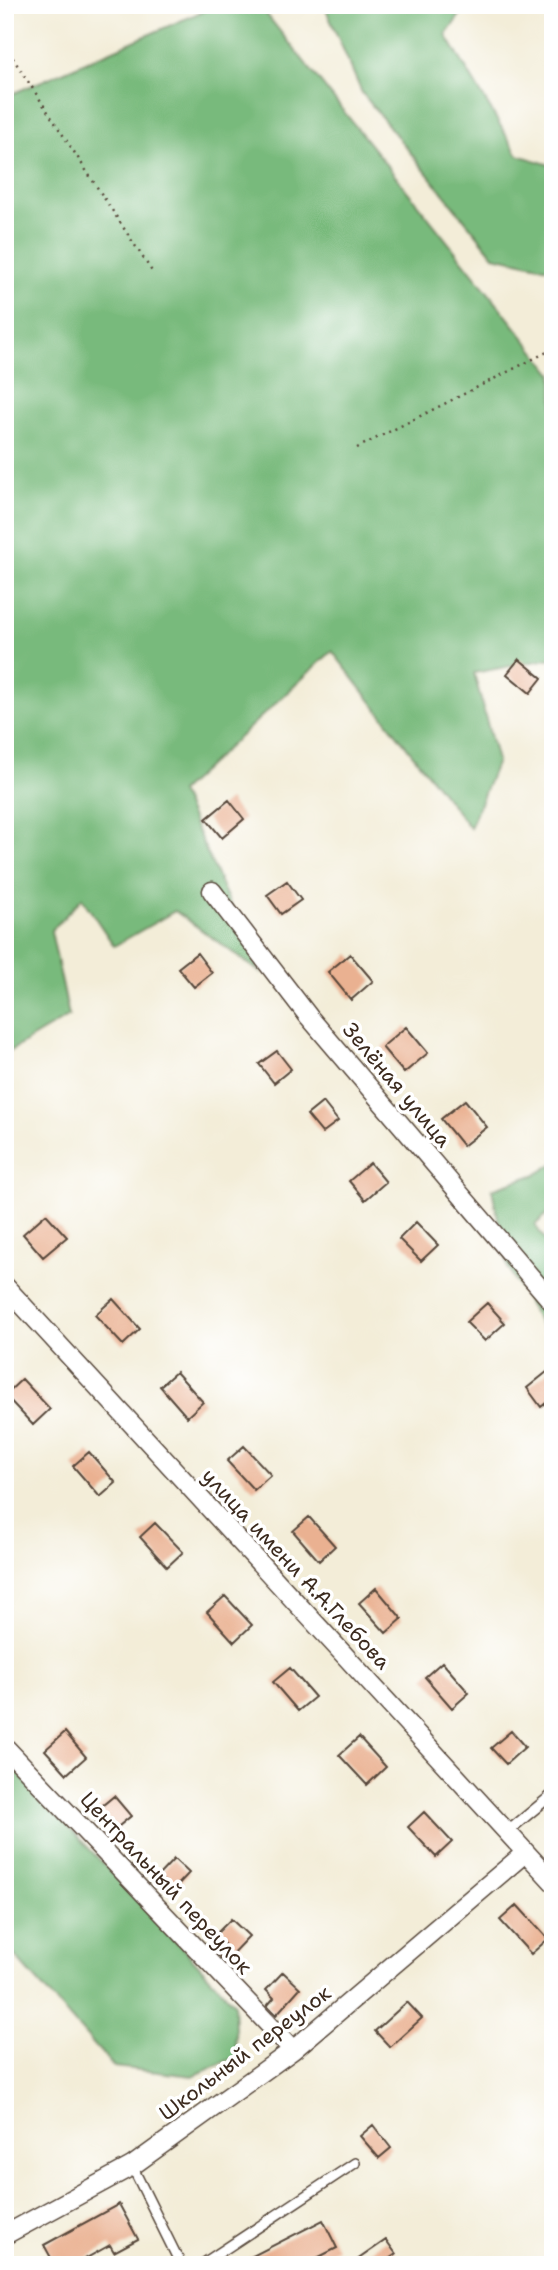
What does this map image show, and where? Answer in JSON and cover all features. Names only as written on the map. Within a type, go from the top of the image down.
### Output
[{"type":"street","name":"Зелёная улица","points":[[212,891],[309,1017],[553,1303]]},
{"type":"street","name":"улица имени А.А.Глебова","points":[[5,1286],[553,1882]]},
{"type":"street","name":"Центральный переулок","points":[[5,1747],[293,2050]]},
{"type":"street","name":"Школьный переулок","points":[[5,2235],[132,2166],[293,2050],[525,1853]]},
{"type":"lane","points":[[507,1832],[553,1794]]},
{"type":"lane","points":[[201,2265],[355,2163]]},
{"type":"lane","points":[[132,2166],[181,2265]]},
{"type":"path","points":[[5,46],[153,273]]},
{"type":"path","points":[[357,448],[553,349]]},
{"type":"green space","points":[[217,5],[259,5],[553,374],[553,658],[474,673],[497,761],[470,828],[332,651],[180,792],[260,972],[175,911],[114,946],[82,898],[51,931],[69,1016],[5,1054],[5,97]]},
{"type":"green space","points":[[324,5],[467,5],[446,35],[518,155],[553,166],[553,269],[494,256],[362,93]]},
{"type":"green space","points":[[553,1164],[553,1209],[535,1225],[553,1252],[553,1347],[508,1268],[492,1189],[537,1174]]},
{"type":"green space","points":[[5,1759],[234,2003],[236,2057],[193,2076],[114,2067],[5,1945]]},
{"type":"building","points":[[519,659],[542,678],[530,693],[507,674]]},
{"type":"building","points":[[229,800],[244,819],[222,838],[206,819]]},
{"type":"building","points":[[287,881],[301,900],[281,914],[267,895]]},
{"type":"building","points":[[197,953],[212,973],[194,987],[178,968]]},
{"type":"building","points":[[350,954],[373,981],[351,1000],[328,972]]},
{"type":"building","points":[[406,1027],[428,1053],[404,1073],[382,1047]]},
{"type":"building","points":[[277,1051],[291,1069],[274,1083],[259,1064]]},
{"type":"building","points":[[465,1100],[487,1127],[463,1146],[441,1119]]},
{"type":"building","points":[[323,1102],[338,1121],[322,1133],[307,1115]]},
{"type":"building","points":[[370,1163],[386,1182],[365,1200],[349,1181]]},
{"type":"building","points":[[46,1214],[67,1237],[43,1257],[23,1234]]},
{"type":"building","points":[[416,1222],[438,1245],[421,1261],[399,1239]]},
{"type":"building","points":[[113,1299],[140,1329],[123,1345],[95,1315]]},
{"type":"building","points":[[487,1303],[505,1323],[485,1341],[466,1322]]},
{"type":"building","points":[[553,1367],[553,1397],[541,1407],[527,1388]]},
{"type":"building","points":[[176,1372],[203,1402],[187,1417],[160,1386]]},
{"type":"building","points":[[22,1379],[50,1409],[33,1425],[5,1395]]},
{"type":"building","points":[[244,1446],[271,1475],[254,1490],[227,1461]]},
{"type":"building","points":[[89,1452],[116,1483],[100,1497],[73,1466]]},
{"type":"building","points":[[309,1517],[335,1546],[319,1561],[293,1531]]},
{"type":"building","points":[[155,1523],[183,1552],[167,1567],[140,1537]]},
{"type":"building","points":[[376,1588],[402,1619],[386,1633],[359,1603]]},
{"type":"building","points":[[225,1596],[252,1625],[234,1642],[207,1612]]},
{"type":"building","points":[[442,1662],[469,1693],[452,1708],[425,1677]]},
{"type":"building","points":[[290,1668],[315,1697],[298,1711],[273,1682]]},
{"type":"building","points":[[511,1731],[525,1747],[506,1764],[491,1748]]},
{"type":"building","points":[[65,1732],[86,1757],[67,1774],[45,1750]]},
{"type":"building","points":[[359,1737],[386,1767],[367,1785],[339,1755]]},
{"type":"building","points":[[114,1796],[131,1816],[108,1835],[91,1815]]},
{"type":"building","points":[[424,1812],[452,1842],[436,1857],[408,1827]]},
{"type":"building","points":[[174,1859],[189,1873],[173,1890],[158,1876]]},
{"type":"building","points":[[517,1905],[548,1939],[531,1954],[500,1920]]},
{"type":"building","points":[[231,1919],[249,1936],[225,1961],[216,1952],[224,1944],[215,1935]]},
{"type":"building","points":[[283,1972],[300,1988],[276,2015],[267,2006],[274,1998],[266,1990]]},
{"type":"building","points":[[407,2002],[422,2018],[390,2047],[375,2031]]},
{"type":"building","points":[[373,2125],[391,2148],[379,2158],[360,2136]]},
{"type":"building","points":[[119,2204],[138,2239],[114,2252],[110,2245],[85,2259],[88,2265],[55,2265],[44,2245]]},
{"type":"building","points":[[323,2220],[337,2248],[303,2265],[235,2265]]},
{"type":"building","points":[[386,2240],[396,2254],[380,2265],[350,2265]]}]
